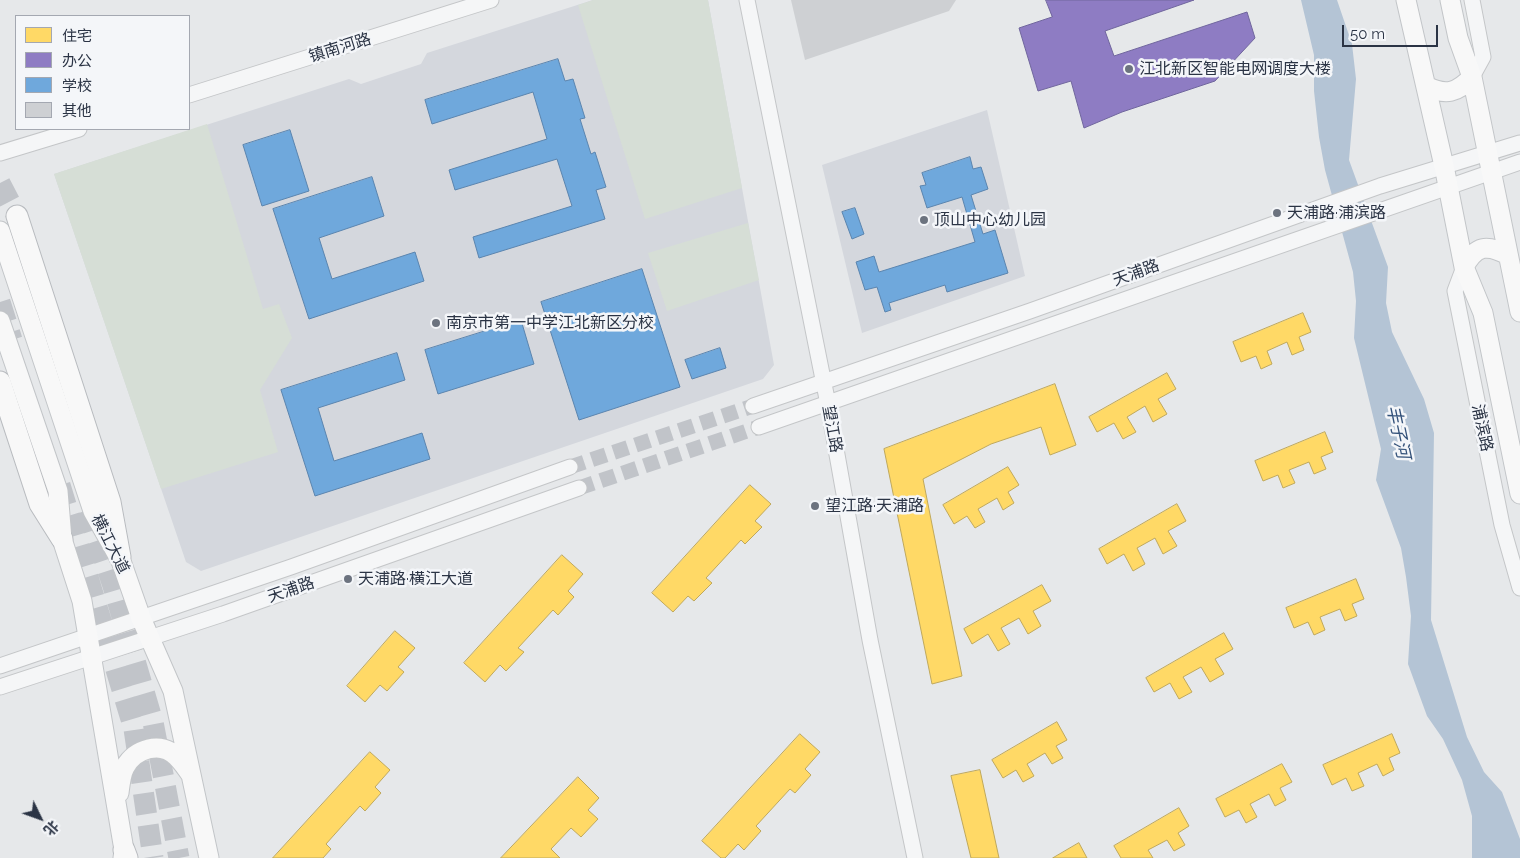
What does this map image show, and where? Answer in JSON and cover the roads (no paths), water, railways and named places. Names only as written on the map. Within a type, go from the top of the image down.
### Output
[{"type":"highway","points":[[17,216],[110,502],[120,557]]},
{"type":"highway","points":[[0,382],[40,504],[62,539]]},
{"type":"main road","name":"浦滨路","points":[[1406,0],[1444,166],[1447,189],[1464,267],[1483,313],[1520,494]]},
{"type":"main road","points":[[1450,0],[1458,38],[1472,77],[1520,312]]},
{"type":"main road","points":[[1426,86],[1436,92],[1452,93],[1463,87],[1472,77]]},
{"type":"main road","name":"横江大道","points":[[0,231],[93,511],[120,557],[141,618],[152,638],[174,690],[194,778],[209,858]]},
{"type":"main road","points":[[1464,267],[1470,256],[1483,248],[1494,247],[1508,255]]},
{"type":"main road","points":[[0,321],[58,491],[62,539],[82,601],[125,855]]},
{"type":"main road","points":[[116,804],[124,768],[135,754],[149,748],[163,748],[176,755],[194,778]]},
{"type":"street","name":"镇南河路","points":[[190,95],[490,0]]},
{"type":"street","name":"望江路","points":[[747,0],[828,404],[870,640],[915,858]]},
{"type":"street","points":[[1472,0],[1483,56],[1472,77]]},
{"type":"street","points":[[0,154],[77,130]]},
{"type":"street","name":"天浦路","points":[[759,427],[1386,208],[1447,189],[1520,143]]},
{"type":"street","name":"天浦路","points":[[753,406],[1380,186],[1444,166],[1520,162]]},
{"type":"street","name":"浦滨路","points":[[1464,267],[1454,291],[1502,525],[1520,588]]},
{"type":"street","name":"天浦路","points":[[0,666],[87,634],[141,618],[291,567],[570,467]]},
{"type":"street","name":"天浦路","points":[[0,687],[40,673],[91,659],[579,488]]},
{"type":"water","name":"丰子河","points":[[1301,0],[1337,0],[1352,44],[1356,79],[1349,160],[1388,267],[1386,303],[1392,332],[1424,399],[1434,433],[1431,620],[1467,737],[1484,772],[1502,792],[1520,839],[1520,858],[1472,858],[1472,816],[1462,780],[1443,739],[1427,716],[1408,664],[1411,616],[1406,577],[1401,548],[1376,480],[1381,449],[1354,338],[1356,301],[1353,272],[1325,170],[1314,91],[1314,55]]},
{"type":"tunnel","points":[[0,183],[17,216]]},
{"type":"tunnel","points":[[0,302],[12,340]]},
{"type":"tunnel","points":[[570,467],[753,406]]},
{"type":"tunnel","points":[[579,488],[759,427]]},
{"type":"tunnel","points":[[60,485],[134,729],[153,858]]},
{"type":"tunnel","points":[[88,510],[113,586],[153,722],[179,858]]},
{"type":"place","name":"江北新区智能电网调度大楼","points":[[1129,69]]},
{"type":"place","name":"天浦路·浦滨路","points":[[1277,213]]},
{"type":"place","name":"顶山中心幼儿园","points":[[924,220]]},
{"type":"place","name":"南京市第一中学江北新区分校","points":[[436,323]]},
{"type":"place","name":"望江路·天浦路","points":[[815,506]]},
{"type":"place","name":"天浦路·横江大道","points":[[348,579]]}]
